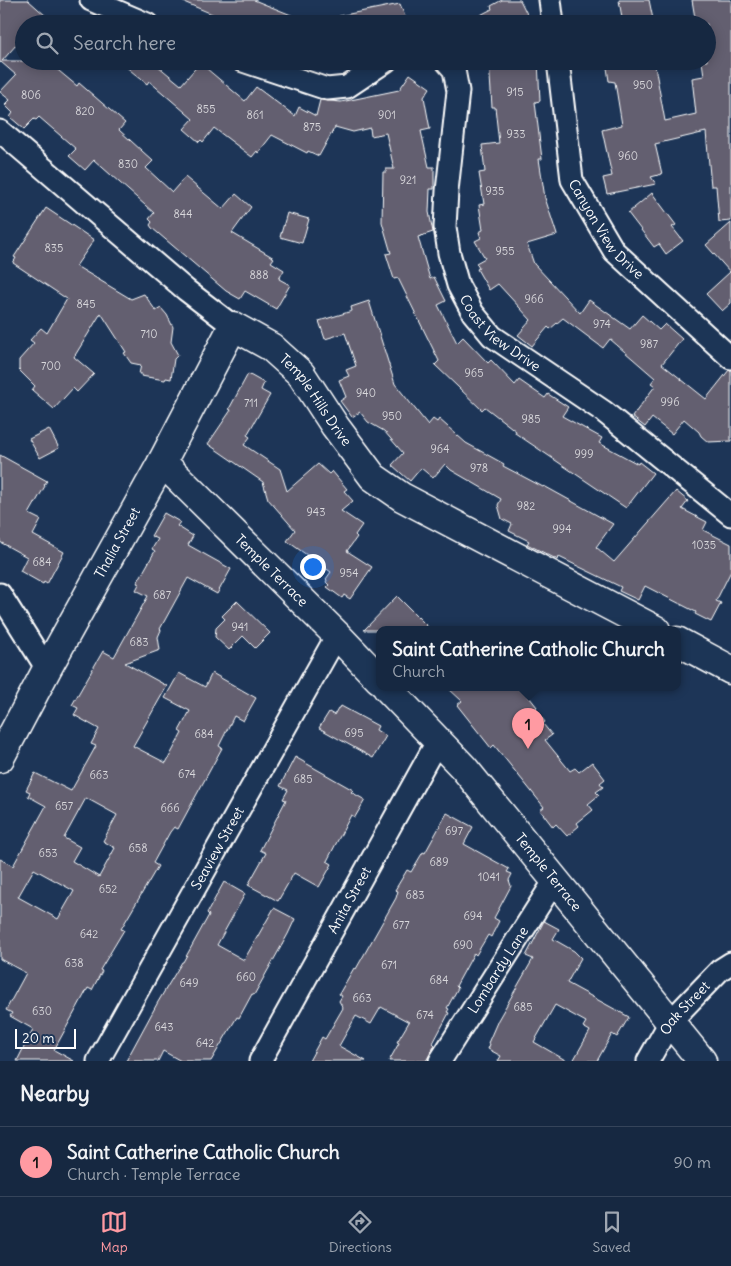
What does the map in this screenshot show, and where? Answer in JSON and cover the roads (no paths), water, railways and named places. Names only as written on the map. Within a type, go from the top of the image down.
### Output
[{"type":"street","points":[[91,0],[126,15]]},
{"type":"street","points":[[550,0],[552,15]]},
{"type":"street","points":[[270,70],[327,89],[347,87],[372,70]]},
{"type":"street","name":"Coast View Drive","points":[[454,70],[458,91],[445,227],[449,253],[458,286],[473,313],[492,336],[603,411],[731,514]]},
{"type":"street","name":"Canyon View Drive","points":[[559,70],[572,180],[614,251],[731,358]]},
{"type":"street","name":"Temple Hills Drive","points":[[0,131],[186,290],[233,326],[271,347],[301,374],[335,426],[374,477],[402,497],[648,626]]},
{"type":"street","name":"Thalia Street","points":[[0,758],[162,462],[233,326]]},
{"type":"street","name":"Temple Terrace","points":[[162,462],[376,676]]},
{"type":"street","points":[[0,594],[47,669]]},
{"type":"street","name":"Seaview Street","points":[[98,1061],[337,636]]},
{"type":"street","points":[[681,643],[731,670]]},
{"type":"street","name":"Temple Terrace","points":[[391,691],[464,768],[702,1061]]},
{"type":"street","name":"Anita Street","points":[[260,1061],[438,740]]},
{"type":"street","name":"Lombardy Lane","points":[[440,1061],[555,880]]},
{"type":"street","name":"Oak Street","points":[[648,1061],[670,1022],[720,970],[731,963]]},
{"type":"place","name":"Saint Catherine Catholic Church","points":[[528,749]]}]
